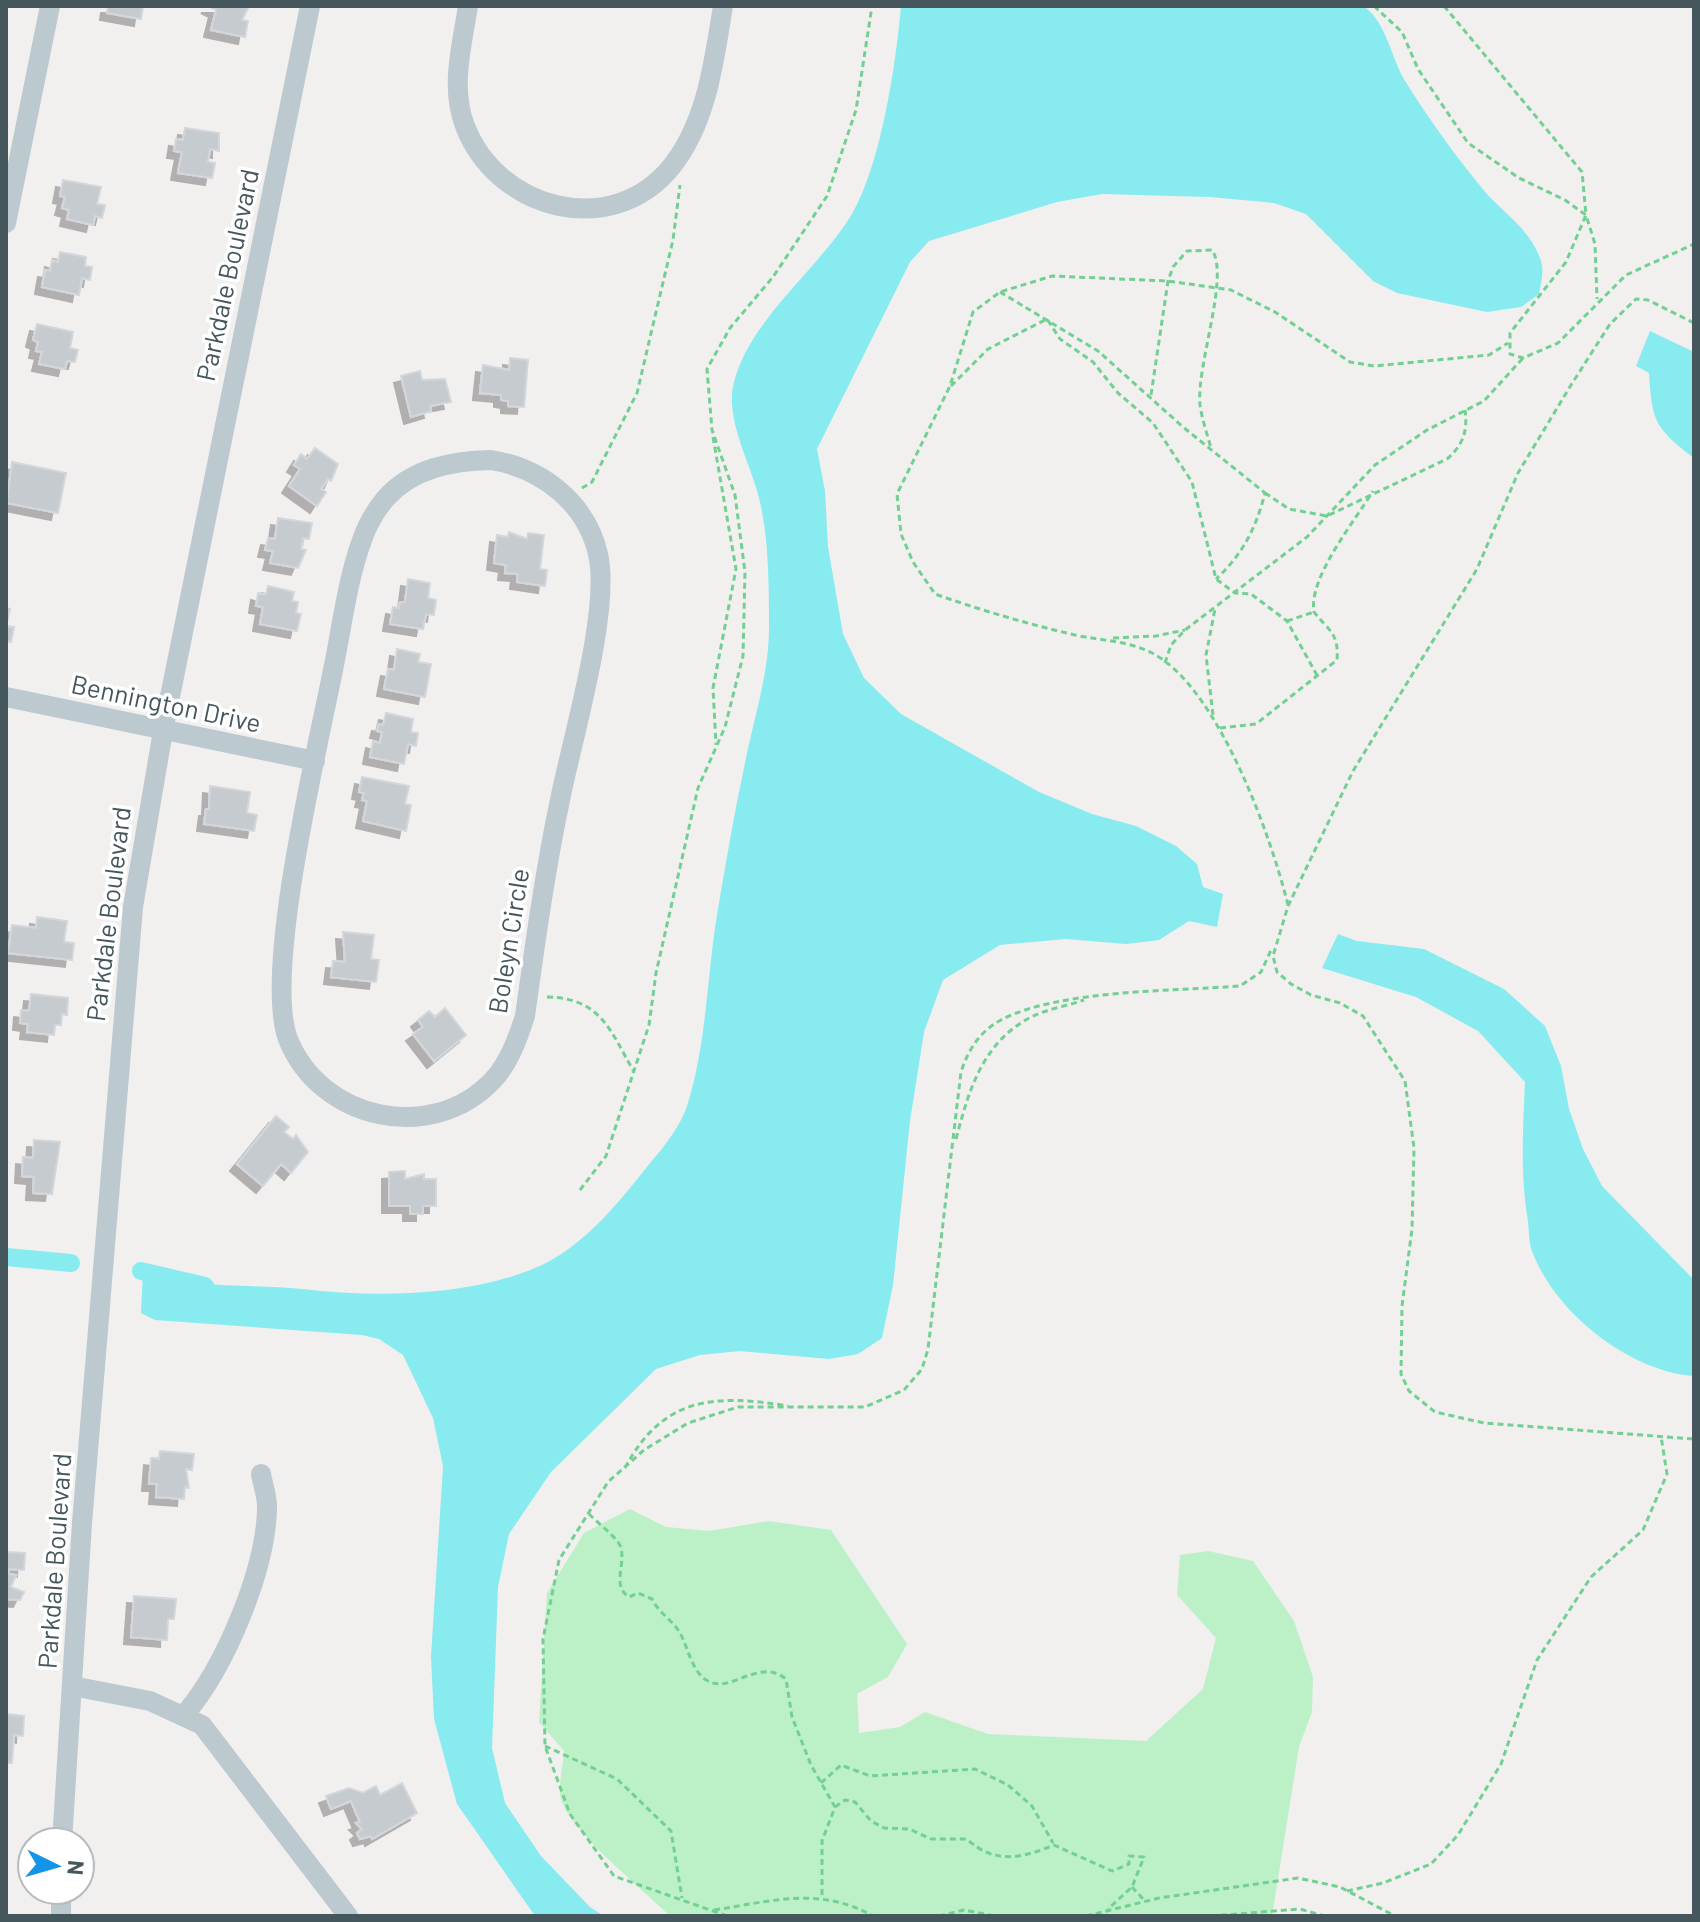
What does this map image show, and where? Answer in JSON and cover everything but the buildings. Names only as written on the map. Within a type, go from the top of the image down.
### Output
[{"type":"street","points":[[6,223],[50,6]]},
{"type":"street","name":"Parkdale Boulevard","points":[[63,1826],[121,1025],[137,879],[163,731],[310,6]]},
{"type":"street","points":[[468,6],[458,68],[458,98],[464,125],[479,155],[493,173],[517,192],[536,201],[580,208],[626,199],[658,181],[672,166],[696,124],[703,103],[723,6]]},
{"type":"street","name":"Boleyn Circle","points":[[491,460],[535,472],[565,497],[593,539],[601,585],[547,866],[528,996],[518,1038],[494,1080],[473,1097],[430,1115],[381,1116],[339,1099],[316,1082],[288,1038],[280,993],[292,892],[356,560],[372,517],[387,497],[424,471],[447,464],[491,460]]},
{"type":"street","name":"Bennington Drive","points":[[6,697],[315,761]]},
{"type":"street","points":[[185,1714],[208,1682],[245,1602],[265,1537],[268,1507],[261,1474]]},
{"type":"street","points":[[72,1686],[150,1701],[185,1714],[218,1742],[348,1916]]},
{"type":"path","points":[[716,748],[713,688],[736,569],[721,497],[707,369],[730,328],[773,277],[827,196],[856,110],[872,6]]},
{"type":"path","points":[[1374,6],[1402,32],[1418,69],[1468,143],[1586,215]]},
{"type":"path","points":[[1444,6],[1582,172],[1586,215],[1595,244],[1597,300]]},
{"type":"path","points":[[565,497],[592,482],[637,393],[673,240],[681,177]]},
{"type":"path","points":[[1523,358],[1510,354],[1510,333],[1566,262],[1586,215]]},
{"type":"path","points":[[1165,664],[1171,645],[1185,630],[1307,537],[1375,465],[1427,430],[1484,401],[1523,358],[1558,343],[1597,300],[1626,275],[1694,244]]},
{"type":"path","points":[[1151,396],[1168,281],[1173,267],[1187,251],[1199,248],[1212,250],[1217,256],[1218,288],[1206,335],[1200,403],[1211,448]]},
{"type":"path","points":[[1185,630],[1111,638],[1078,636],[935,594],[913,562],[901,534],[897,494],[950,386],[973,312],[1000,292],[1052,276],[1168,281],[1231,290],[1275,312],[1350,362],[1374,366],[1489,355],[1508,343]]},
{"type":"path","points":[[1000,292],[1098,351],[1265,493],[1289,509],[1327,516],[1373,491],[1447,459],[1460,447],[1467,425],[1465,410]]},
{"type":"path","points":[[727,1916],[614,1876],[570,1814],[545,1746],[543,1639],[559,1560],[608,1482],[622,1474],[644,1450],[688,1423],[738,1407],[865,1407],[904,1390],[922,1369],[928,1349],[961,1072],[969,1047],[1000,1020],[1053,1002],[1240,986],[1261,972],[1288,906],[1353,771],[1477,569],[1518,473],[1610,324],[1636,299],[1648,300],[1694,323]]},
{"type":"path","points":[[950,386],[988,349],[1047,319]]},
{"type":"path","points":[[1047,319],[1060,339],[1093,362],[1118,393],[1153,423],[1175,452],[1192,482],[1216,579],[1235,593],[1251,594],[1287,621],[1318,677]]},
{"type":"path","points":[[580,1190],[606,1156],[649,1025],[656,973],[698,788],[725,727],[743,656],[745,572],[735,495],[712,430]]},
{"type":"path","points":[[1220,728],[1256,724],[1337,660],[1339,643],[1333,629],[1314,612],[1311,599],[1326,565],[1373,491]]},
{"type":"path","points":[[1216,579],[1237,560],[1258,521],[1265,493]]},
{"type":"path","points":[[1214,719],[1206,655],[1215,609]]},
{"type":"path","points":[[1287,621],[1314,612]]},
{"type":"path","points":[[1111,638],[1154,654],[1200,697],[1220,728],[1252,797],[1279,869],[1288,906]]},
{"type":"path","points":[[1274,945],[1277,972],[1311,995],[1340,1003],[1363,1016],[1405,1081],[1414,1148],[1412,1229],[1402,1306],[1401,1374],[1409,1391],[1435,1412],[1484,1423],[1694,1439]]},
{"type":"path","points":[[528,996],[570,998],[602,1015],[634,1072]]},
{"type":"path","points":[[953,1149],[973,1077],[998,1041],[1031,1017],[1091,998]]},
{"type":"path","points":[[622,1474],[637,1444],[666,1418],[697,1403],[736,1398],[800,1407]]},
{"type":"path","points":[[1347,1891],[1383,1883],[1431,1864],[1458,1835],[1501,1764],[1537,1660],[1591,1577],[1643,1530],[1667,1474],[1661,1436]]},
{"type":"path","points":[[589,1514],[619,1543],[622,1555],[619,1586],[624,1594],[629,1597],[638,1593],[652,1599],[659,1614],[680,1633],[686,1650],[704,1678],[720,1684],[766,1671],[777,1671],[786,1679],[792,1717],[835,1807]]},
{"type":"path","points":[[545,1746],[617,1779],[671,1831],[682,1898]]},
{"type":"path","points":[[821,1783],[841,1765],[870,1776],[975,1769],[1008,1785],[1032,1806],[1054,1845],[1112,1871],[1129,1864],[1129,1856],[1144,1857],[1132,1887],[1108,1909]]},
{"type":"path","points":[[822,1897],[822,1841],[835,1807],[845,1800],[855,1802],[871,1821],[884,1828],[909,1829],[931,1839],[967,1839],[978,1850],[994,1856],[1029,1856],[1054,1845]]},
{"type":"path","points":[[1086,1916],[1145,1901],[1298,1878],[1347,1891],[1395,1916]]},
{"type":"path","points":[[1132,1887],[1145,1901]]},
{"type":"path","points":[[712,1910],[822,1897],[852,1904],[873,1916]]},
{"type":"path","points":[[1211,1916],[1300,1909],[1324,1916]]},
{"type":"path","points":[[939,1916],[964,1910],[995,1916]]},
{"type":"green space","points":[[630,1509],[666,1527],[709,1531],[769,1521],[831,1530],[907,1644],[888,1677],[857,1694],[859,1733],[900,1727],[925,1712],[988,1734],[1146,1741],[1203,1689],[1216,1638],[1177,1595],[1180,1555],[1208,1551],[1253,1561],[1294,1621],[1313,1677],[1312,1712],[1299,1747],[1272,1916],[670,1916],[607,1858],[575,1823],[560,1794],[564,1751],[539,1722],[547,1593],[584,1533]]},
{"type":"water","points":[[901,6],[1363,6],[1378,21],[1402,74],[1445,140],[1486,193],[1523,230],[1535,248],[1542,267],[1539,294],[1521,307],[1487,312],[1397,293],[1373,281],[1306,214],[1274,203],[1210,197],[1102,194],[1057,202],[929,241],[910,262],[817,449],[825,491],[828,547],[843,634],[864,678],[901,714],[1039,792],[1092,814],[1136,826],[1176,846],[1197,864],[1203,887],[1223,894],[1217,927],[1189,921],[1159,940],[1126,944],[1066,939],[1000,945],[943,980],[924,1032],[910,1121],[893,1285],[882,1338],[858,1354],[829,1359],[740,1351],[700,1355],[656,1369],[551,1472],[509,1534],[498,1587],[492,1748],[505,1803],[541,1856],[590,1907],[604,1916],[535,1916],[457,1804],[434,1719],[431,1657],[443,1466],[433,1418],[403,1355],[379,1339],[362,1335],[155,1320],[141,1313],[143,1271],[180,1281],[363,1294],[460,1288],[521,1274],[548,1262],[586,1235],[609,1213],[679,1124],[688,1103],[699,1056],[718,909],[768,645],[769,581],[765,532],[760,502],[736,427],[732,397],[734,382],[742,359],[755,337],[838,234],[862,193],[886,113]]},
{"type":"water","points":[[1650,331],[1694,352],[1694,458],[1663,431],[1654,414],[1649,373],[1636,366]]},
{"type":"water","points":[[1338,934],[1357,941],[1424,949],[1504,989],[1545,1026],[1561,1066],[1569,1109],[1583,1149],[1602,1186],[1694,1280],[1694,1376],[1669,1372],[1620,1351],[1597,1335],[1558,1296],[1543,1274],[1530,1244],[1523,1169],[1525,1082],[1478,1031],[1416,997],[1322,968]]},
{"type":"waterway","points":[[6,1257],[71,1263]]},
{"type":"waterway","points":[[141,1271],[205,1286]]}]
